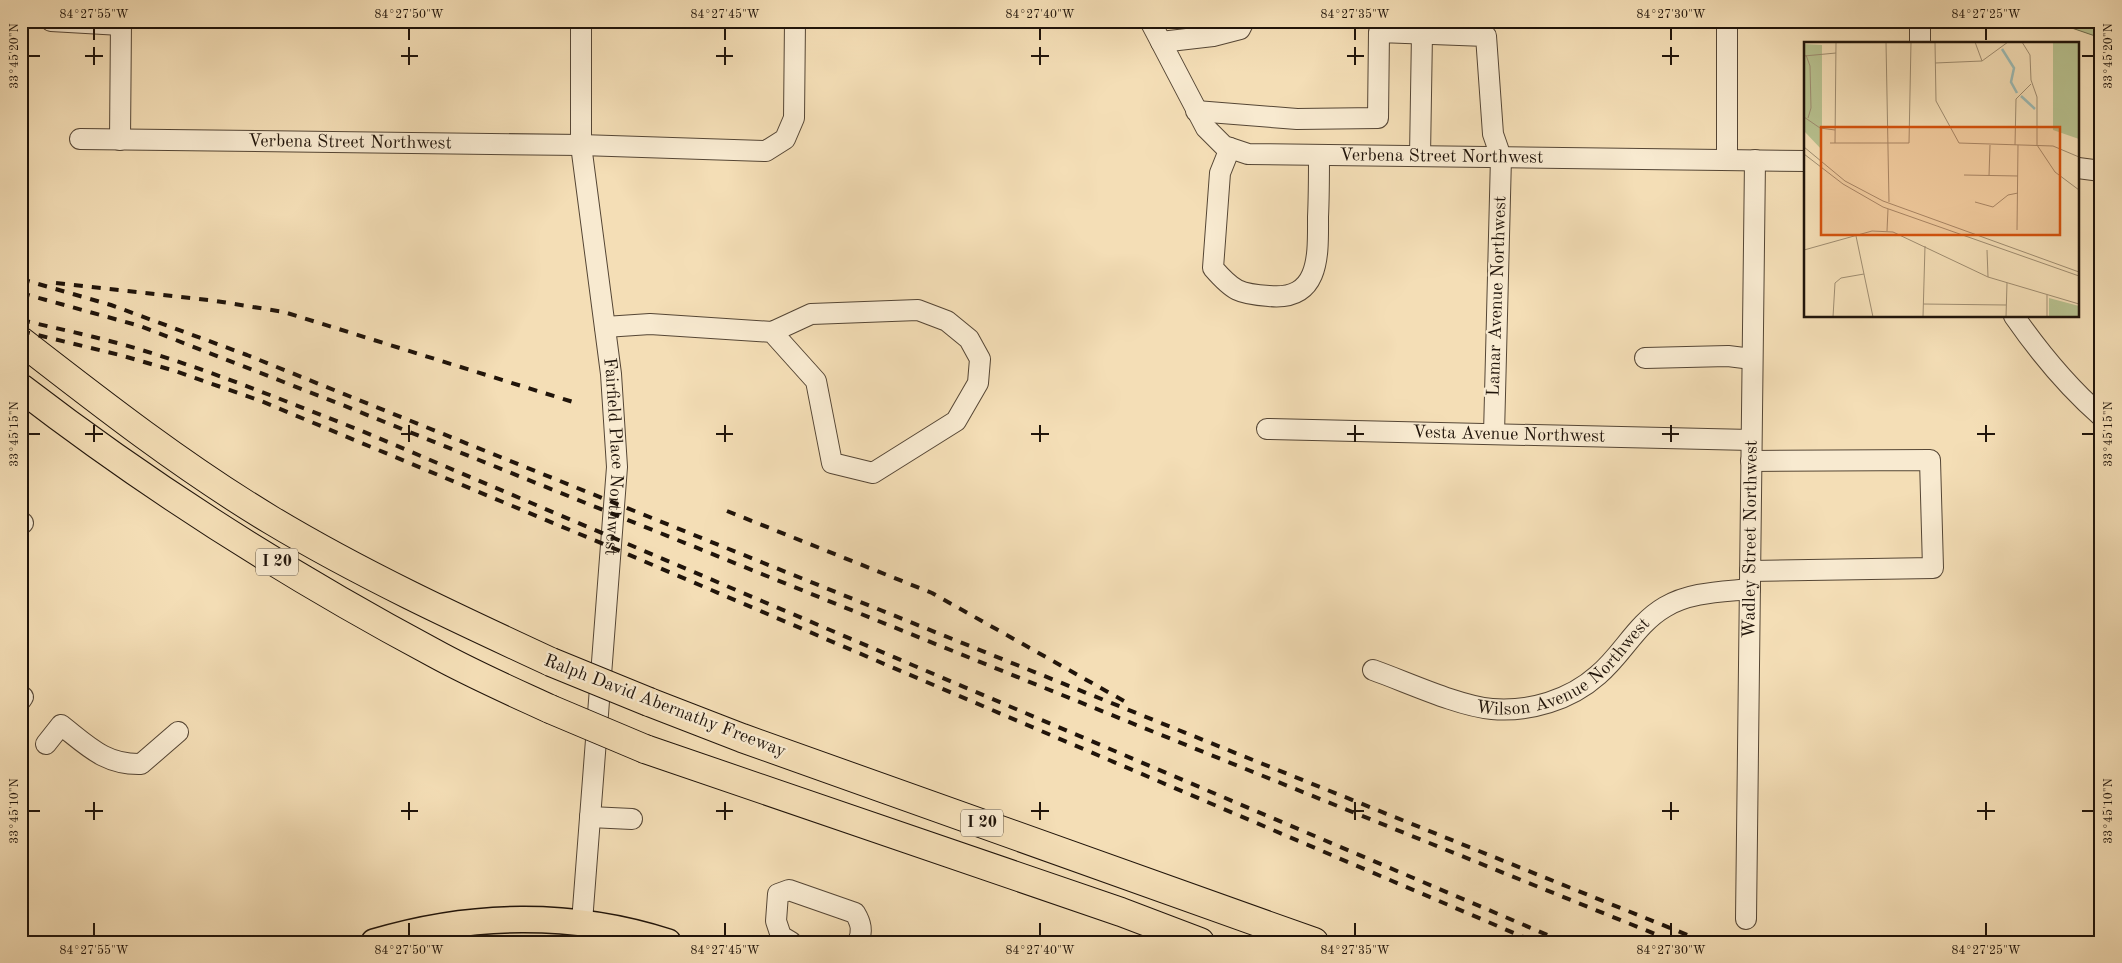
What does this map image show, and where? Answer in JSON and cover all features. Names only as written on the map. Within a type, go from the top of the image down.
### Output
[{"type":"highway","name":"Ralph David Abernathy Freeway","points":[[21,341],[212,482],[271,520],[409,595],[551,662],[742,738],[1314,942]]},
{"type":"highway","name":"I 20","points":[[21,388],[88,439],[189,508],[289,569],[435,654],[550,709],[645,749],[1121,912],[1200,942]]},
{"type":"main road","points":[[374,942],[399,934],[455,923],[520,918],[582,922],[640,933],[668,942]]},
{"type":"street","points":[[51,21],[121,23],[120,140]]},
{"type":"street","name":"Fairfield Place Northwest","points":[[581,21],[581,144],[611,374],[617,467],[582,922]]},
{"type":"street","name":"Verbena Street Northwest","points":[[80,139],[581,144],[766,151],[785,139],[794,118],[794,21]]},
{"type":"street","name":"Verbena Street Northwest","points":[[1150,21],[1206,128],[1224,146],[1248,154],[1804,161]]},
{"type":"street","points":[[1161,42],[1213,36],[1240,29],[1244,21]]},
{"type":"street","points":[[1726,160],[1727,21]]},
{"type":"street","points":[[1920,21],[1920,42]]},
{"type":"street","points":[[1196,111],[1297,119],[1378,118],[1379,32],[1422,32],[1486,36],[1493,134],[1501,157]]},
{"type":"street","points":[[1420,156],[1422,32]]},
{"type":"street","points":[[1230,148],[1220,173],[1214,268],[1238,292],[1271,297],[1295,294],[1304,287],[1317,264],[1319,155]]},
{"type":"street","name":"Lamar Avenue Northwest","points":[[1494,434],[1501,157]]},
{"type":"street","name":"Wadley Street Northwest","points":[[1746,918],[1755,160]]},
{"type":"street","points":[[2080,168],[2101,171]]},
{"type":"street","points":[[605,327],[650,324],[772,332],[811,314],[918,310],[946,321],[969,339],[980,360],[978,383],[956,421],[873,472],[840,465],[832,463],[816,381],[772,332]]},
{"type":"street","points":[[2016,318],[2085,402],[2101,416]]},
{"type":"street","points":[[1646,358],[1728,356],[1752,359]]},
{"type":"street","name":"Vesta Avenue Northwest","points":[[1267,429],[1752,440]]},
{"type":"street","name":"Wilson Avenue Northwest","points":[[1373,670],[1454,700],[1492,709],[1530,708],[1567,696],[1599,675],[1642,625],[1665,607],[1696,595],[1750,580],[1933,568],[1930,460],[1751,461]]},
{"type":"street","points":[[46,744],[61,725],[107,759],[124,765],[141,764],[178,732]]},
{"type":"street","points":[[590,817],[632,818]]},
{"type":"street","points":[[791,942],[782,936],[776,921],[778,894],[788,890],[855,913],[861,923],[861,935],[858,942]]},
{"type":"green space","points":[[2063,21],[2101,21],[2101,38],[2063,25]]},
{"type":"railway","points":[[21,279],[111,305],[247,355],[1705,942]]},
{"type":"railway","points":[[56,283],[216,301],[284,312],[573,402]]},
{"type":"railway","points":[[21,293],[140,326],[340,404],[1675,942]]},
{"type":"railway","points":[[21,320],[152,353],[242,384],[362,431],[1564,942]]},
{"type":"railway","points":[[21,331],[120,355],[175,371],[261,401],[613,548],[1535,942]]},
{"type":"railway","points":[[727,511],[932,593],[1124,701]]}]
